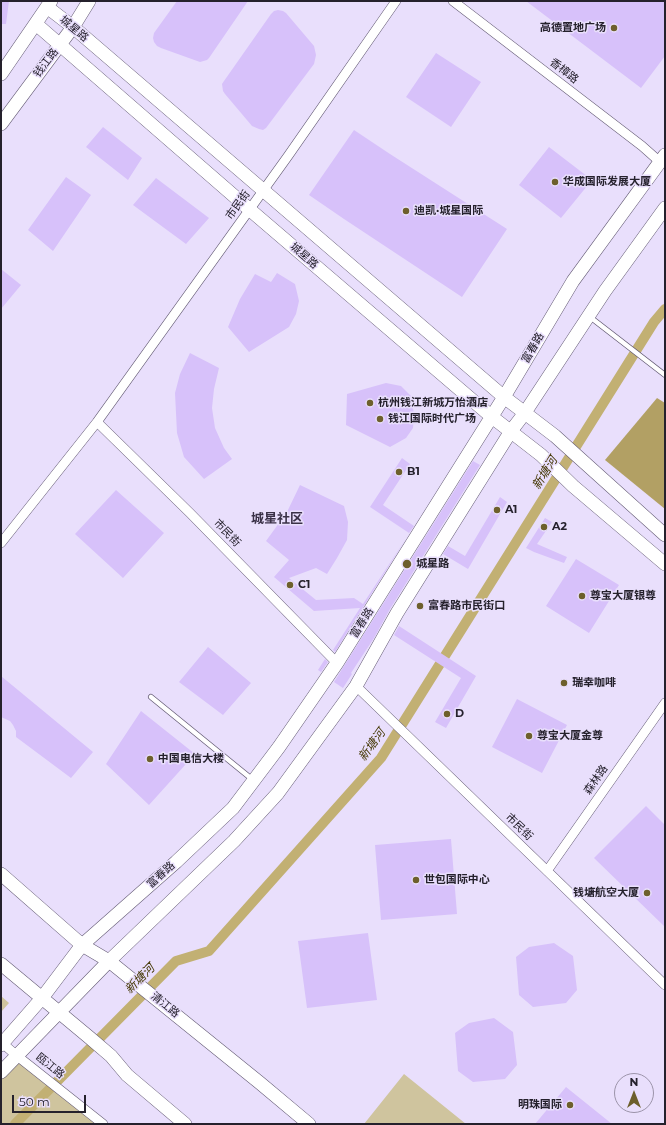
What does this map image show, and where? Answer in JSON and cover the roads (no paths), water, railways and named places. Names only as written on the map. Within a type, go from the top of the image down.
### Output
[{"type":"main road","name":"钱江路","points":[[1,124],[61,44],[89,1]]},
{"type":"main road","name":"城星路","points":[[49,4],[73,27],[504,397],[524,414],[555,436],[665,535]]},
{"type":"main road","points":[[1,74],[49,4]]},
{"type":"main road","name":"城星路","points":[[36,24],[61,44],[249,209],[511,431],[665,564]]},
{"type":"main road","name":"富春路","points":[[2,1043],[42,998],[82,946],[176,862],[233,808],[254,781],[337,663],[504,397],[573,281],[663,158]]},
{"type":"main road","points":[[1,1072],[109,960],[234,841],[278,793],[356,686],[398,613],[511,431],[524,414],[605,290],[665,208]]},
{"type":"main road","name":"清江路","points":[[1,874],[82,946],[109,960],[309,1124]]},
{"type":"main road","points":[[1,964],[111,1056],[127,1075],[185,1124]]},
{"type":"street","name":"市民街","points":[[1,543],[97,422],[396,1]]},
{"type":"street","name":"香樟路","points":[[453,1],[636,142],[663,158]]},
{"type":"street","name":"市民街","points":[[97,422],[190,512],[337,663]]},
{"type":"street","name":"市民街","points":[[356,686],[665,985]]},
{"type":"street","name":"森林路","points":[[547,871],[665,703]]},
{"type":"street","name":"瓯江路","points":[[2,1043],[103,1124]]},
{"type":"lane","points":[[589,316],[665,375]]},
{"type":"lane","points":[[151,697],[254,781]]},
{"type":"waterway","name":"新塘河","points":[[15,1124],[176,961],[209,951],[381,758],[654,322],[665,309]]},
{"type":"place","name":"高德置地广场","points":[[614,28]]},
{"type":"place","name":"华成国际发展大厦","points":[[555,182]]},
{"type":"place","name":"迪凯·城星国际","points":[[406,211]]},
{"type":"place","name":"杭州钱江新城万怡酒店","points":[[370,403]]},
{"type":"place","name":"钱江国际时代广场","points":[[380,419]]},
{"type":"place","name":"B1","points":[[399,472]]},
{"type":"place","name":"A1","points":[[497,510]]},
{"type":"place","name":"A2","points":[[544,527]]},
{"type":"place","name":"城星路","points":[[407,564]]},
{"type":"place","name":"C1","points":[[290,585]]},
{"type":"place","name":"尊宝大厦银尊","points":[[582,596]]},
{"type":"place","name":"富春路市民街口","points":[[420,606]]},
{"type":"place","name":"瑞幸咖啡","points":[[564,683]]},
{"type":"place","name":"D","points":[[447,714]]},
{"type":"place","name":"尊宝大厦金尊","points":[[529,736]]},
{"type":"place","name":"中国电信大楼","points":[[150,759]]},
{"type":"place","name":"世包国际中心","points":[[416,880]]},
{"type":"place","name":"钱塘航空大厦","points":[[647,893]]},
{"type":"place","name":"明珠国际","points":[[570,1105]]},
{"type":"district","name":"城星社区","points":[[277,519]]}]
